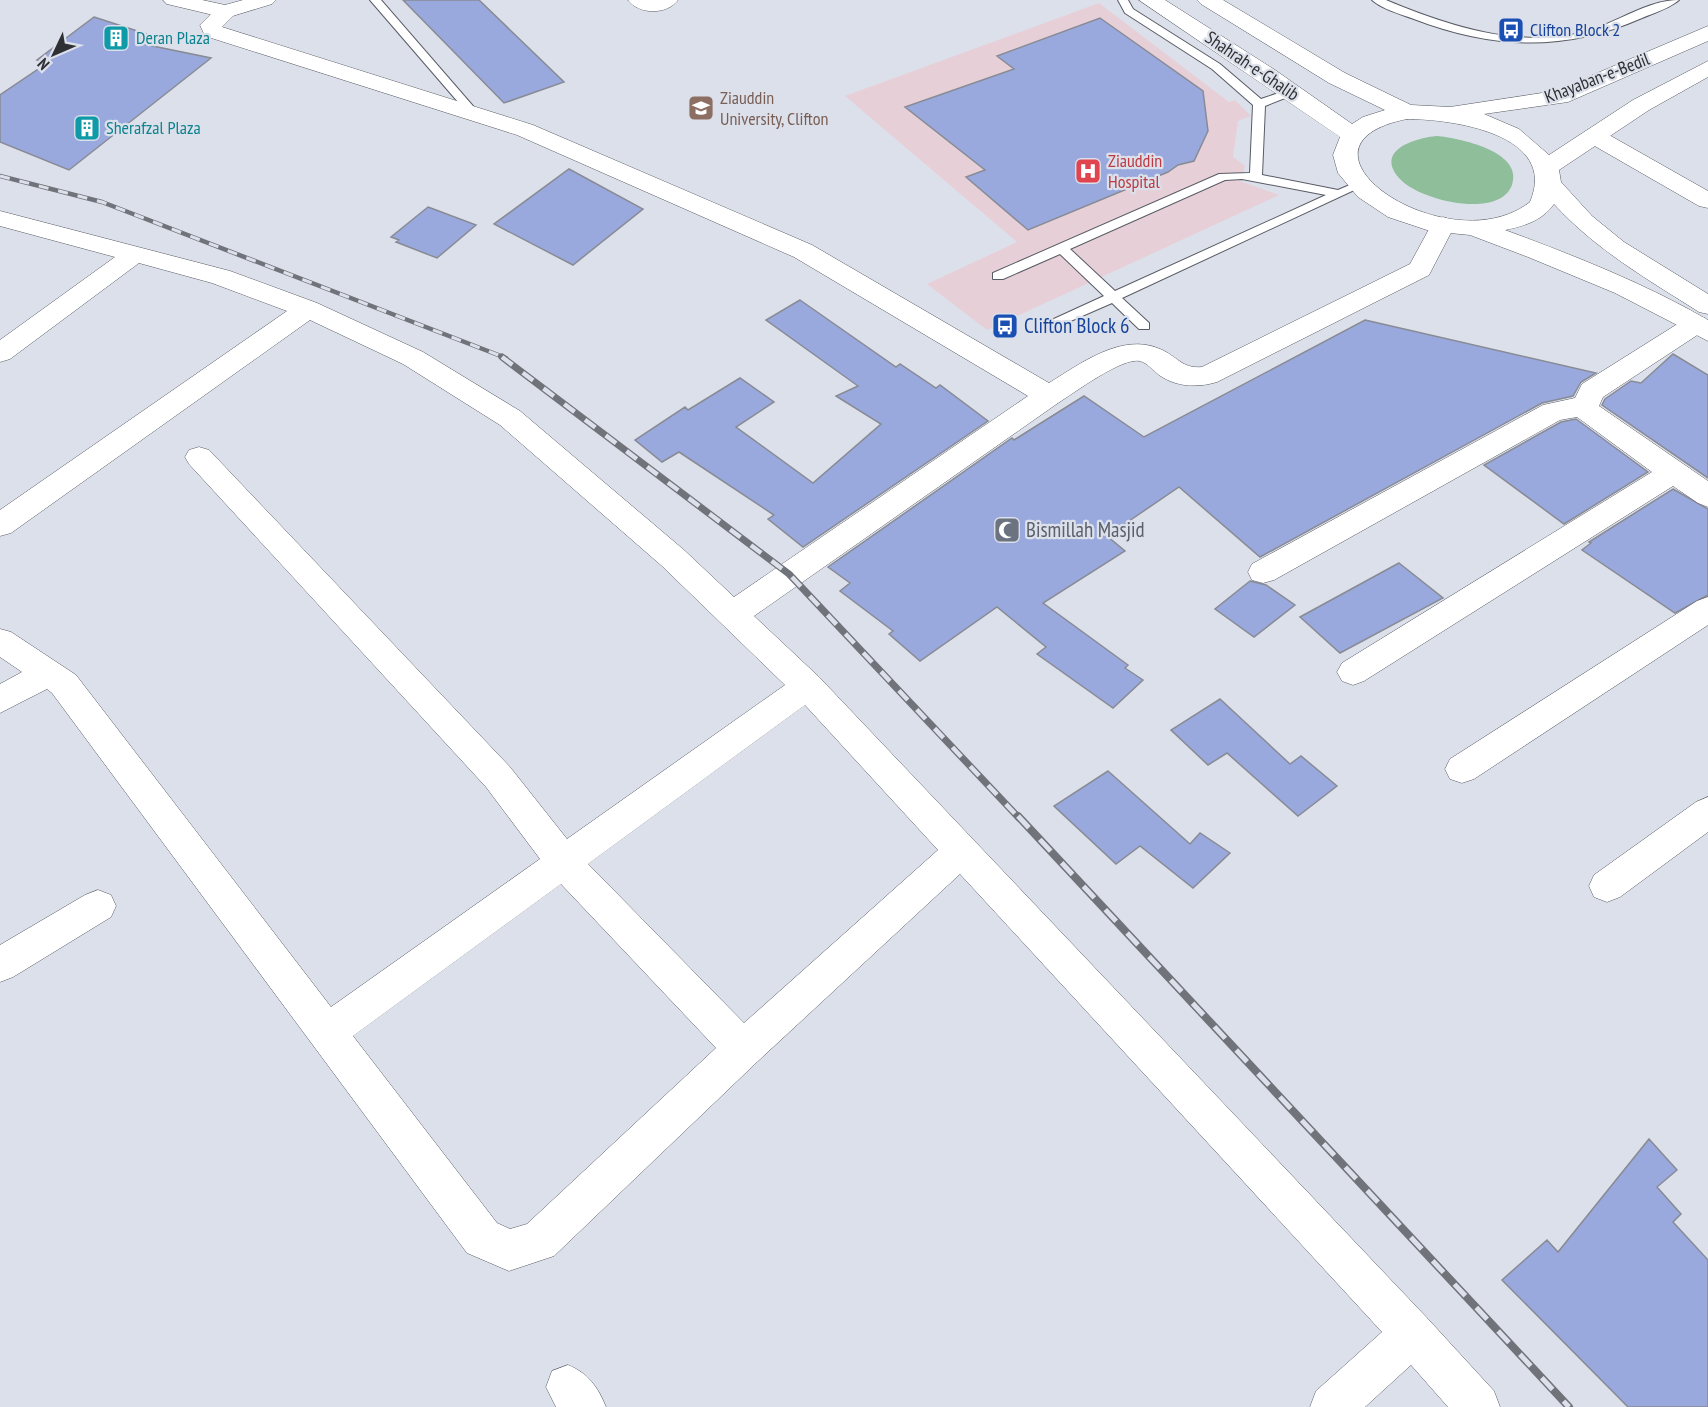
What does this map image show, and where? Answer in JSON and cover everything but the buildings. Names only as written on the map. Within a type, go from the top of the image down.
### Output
[{"type":"street","points":[[174,0],[226,12]]},
{"type":"street","points":[[265,0],[226,12],[211,25],[213,31],[525,130],[803,251],[1048,396]]},
{"type":"street","points":[[639,0],[646,6],[667,0]]},
{"type":"street","name":"Shahrah-e-Ghalib","points":[[1150,0],[1291,92],[1352,135]]},
{"type":"street","name":"Shahrah-e-Ghalib","points":[[1208,0],[1337,78],[1407,112]]},
{"type":"street","name":"Khayaban-e-Bedil","points":[[1446,113],[1560,97],[1708,33]]},
{"type":"street","name":"Khayaban-e-Bedil","points":[[1549,177],[1594,136],[1641,105],[1708,68]]},
{"type":"street","points":[[1549,177],[1540,207],[1513,222],[1473,228],[1443,225],[1391,209],[1365,192],[1348,189],[1349,173],[1344,153],[1352,135],[1374,120],[1407,112],[1446,113],[1489,123],[1525,143],[1583,221],[1704,320]]},
{"type":"street","points":[[1594,136],[1708,201]]},
{"type":"street","points":[[0,218],[221,278],[308,309],[413,358],[510,418],[674,558],[807,686],[1413,1334],[1478,1407]]},
{"type":"street","points":[[732,615],[1048,396],[1122,354],[1140,352],[1157,360],[1173,374],[1190,379],[1207,376],[1420,270],[1443,225]]},
{"type":"street","points":[[1473,228],[1590,271],[1668,307],[1704,320]]},
{"type":"street","points":[[0,353],[135,254]]},
{"type":"street","points":[[0,525],[308,309]]},
{"type":"street","points":[[1585,406],[1592,391],[1704,320]]},
{"type":"street","points":[[1585,406],[1589,414],[1708,496]]},
{"type":"street","points":[[1263,572],[1554,412],[1585,406]]},
{"type":"street","points":[[200,457],[498,777],[563,862],[743,1049]]},
{"type":"street","points":[[1353,672],[1674,472]]},
{"type":"street","points":[[1462,769],[1708,609]]},
{"type":"street","points":[[0,640],[64,684],[482,1238],[509,1250],[539,1241],[743,1049],[961,851]]},
{"type":"street","points":[[0,700],[48,674]]},
{"type":"street","points":[[327,1032],[807,686]]},
{"type":"street","points":[[1607,886],[1708,812]]},
{"type":"street","points":[[0,965],[98,906]]},
{"type":"street","points":[[1332,1407],[1413,1334]]},
{"type":"lane","points":[[375,0],[476,115]]},
{"type":"lane","points":[[1123,0],[1129,11],[1216,69],[1251,95],[1259,104],[1256,177]]},
{"type":"lane","points":[[1377,0],[1432,24],[1477,36],[1563,39],[1600,31],[1674,0]]},
{"type":"lane","points":[[1259,104],[1291,92]]},
{"type":"lane","points":[[998,276],[1223,177],[1242,175],[1348,189]]},
{"type":"lane","points":[[1050,326],[1348,189]]},
{"type":"lane","points":[[1061,248],[1144,326]]},
{"type":"shaded area","name":"Ziauddin Hospital","points":[[1099,3],[1229,102],[1235,100],[1251,116],[1238,121],[1233,157],[1245,166],[1240,181],[1279,195],[987,330],[927,284],[1017,242],[845,96]]},
{"type":"green space","points":[[1437,136],[1473,143],[1499,155],[1508,163],[1513,173],[1512,185],[1504,196],[1492,202],[1459,203],[1425,194],[1401,180],[1394,170],[1392,161],[1394,154],[1408,143]]},
{"type":"railway","points":[[0,176],[102,202],[506,358]]},
{"type":"railway","points":[[502,357],[789,574],[1019,818]]},
{"type":"railway","points":[[1018,816],[1569,1407]]},
{"type":"place","name":"Clifton Block 2","points":[[1511,30]]},
{"type":"place","name":"Deran Plaza","points":[[116,38]]},
{"type":"place","name":"Ziauddin University, Clifton","points":[[701,108]]},
{"type":"place","name":"Sherafzal Plaza","points":[[87,128]]},
{"type":"place","name":"Ziauddin Hospital","points":[[1088,171]]},
{"type":"place","name":"Clifton Block 6","points":[[1005,326]]},
{"type":"place","name":"Bismillah Masjid","points":[[1007,530]]}]
